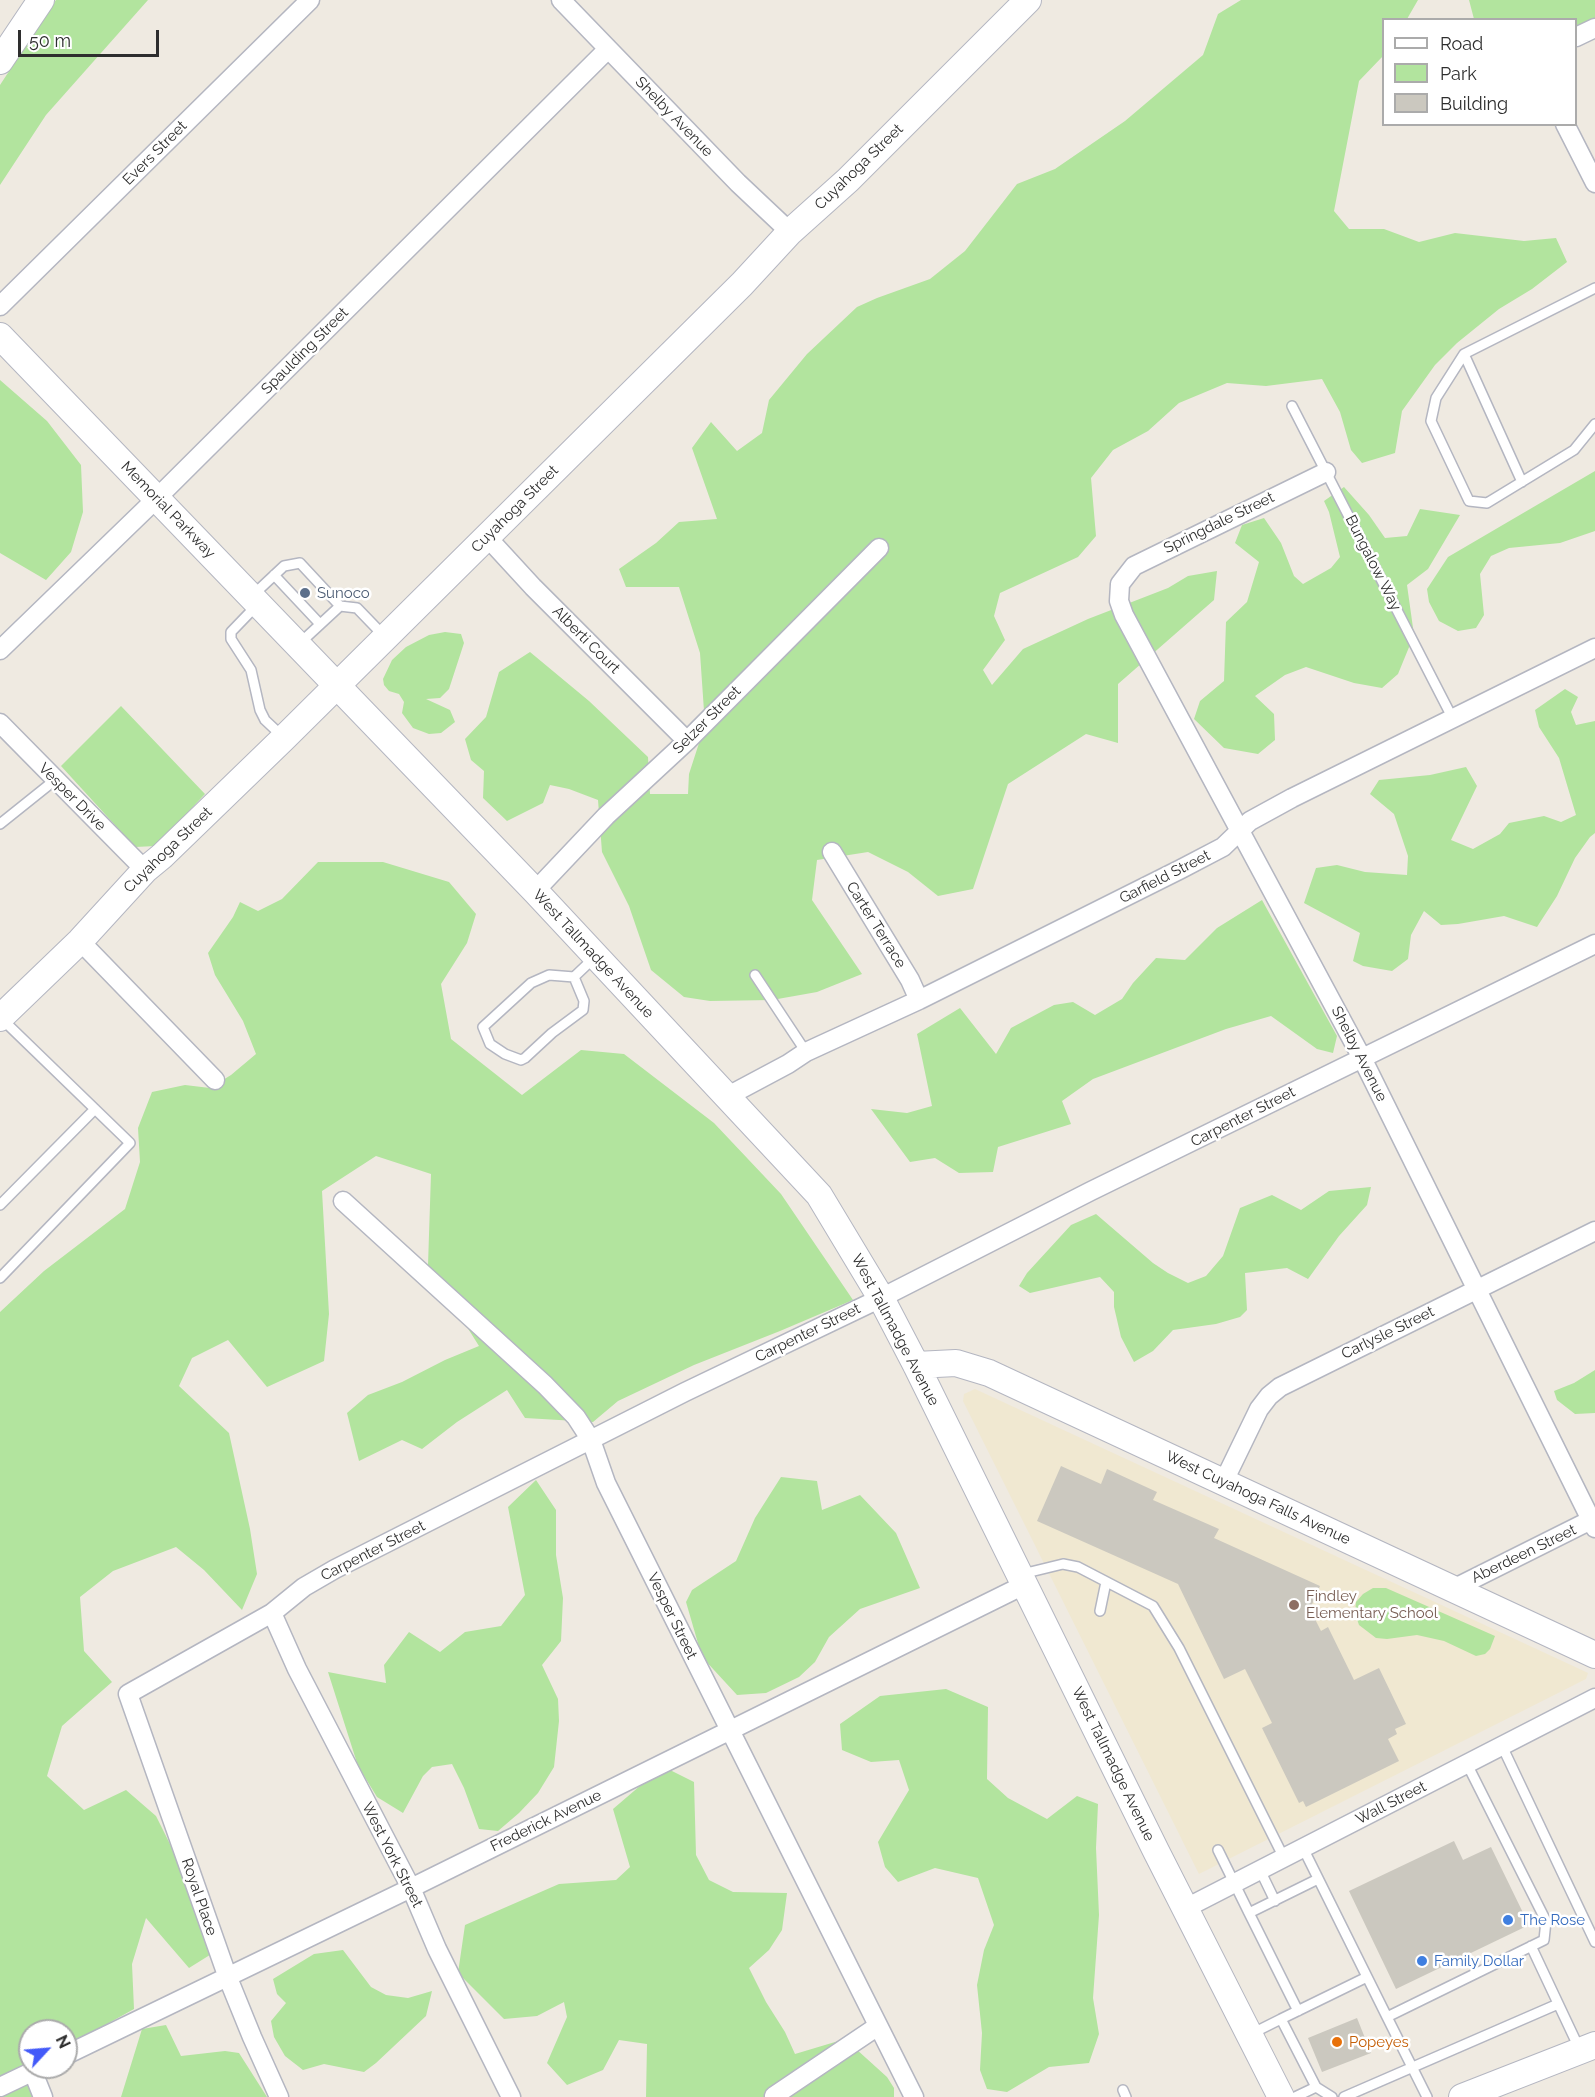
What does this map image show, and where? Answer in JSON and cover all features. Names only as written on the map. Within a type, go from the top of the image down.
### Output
[{"type":"main road","points":[[0,61],[41,0]]},
{"type":"main road","name":"Cuyahoga Street","points":[[0,1018],[80,941],[145,870],[284,738],[336,684],[488,537],[742,284],[790,232],[848,180],[1022,2]]},
{"type":"main road","name":"Memorial Parkway","points":[[0,336],[336,684]]},
{"type":"main road","name":"West Tallmadge Avenue","points":[[336,684],[535,891],[819,1195],[881,1298],[916,1365],[1281,2097]]},
{"type":"main road","name":"West Cuyahoga Falls Avenue","points":[[916,1365],[956,1363],[989,1373],[1595,1655]]},
{"type":"main road","points":[[1462,2097],[1492,2092],[1588,2048]]},
{"type":"street","name":"Evers Street","points":[[0,306],[310,0]]},
{"type":"street","name":"Shelby Avenue","points":[[561,0],[730,175],[790,232]]},
{"type":"street","points":[[1577,36],[1595,28]]},
{"type":"street","name":"Spaulding Street","points":[[0,650],[156,499],[608,49]]},
{"type":"street","points":[[1566,126],[1595,183]]},
{"type":"street","name":"Springdale Street","points":[[1120,584],[1134,566],[1146,559],[1326,472]]},
{"type":"street","name":"Alberti Court","points":[[488,537],[533,587],[687,741]]},
{"type":"street","name":"Selzer Street","points":[[535,891],[606,816],[687,741],[879,548]]},
{"type":"street","name":"Shelby Avenue","points":[[1120,584],[1119,601],[1124,615],[1362,1058],[1594,1522]]},
{"type":"street","name":"Garfield Street","points":[[728,1096],[806,1052],[919,999],[1181,869],[1223,847],[1250,821],[1292,798],[1595,648]]},
{"type":"street","name":"Vesper Drive","points":[[0,723],[145,870]]},
{"type":"street","name":"Carter Terrace","points":[[832,852],[910,980],[919,999]]},
{"type":"street","points":[[80,941],[214,1080]]},
{"type":"street","name":"Carpenter Street","points":[[129,1694],[272,1613],[304,1587],[335,1569],[591,1440],[1595,944]]},
{"type":"street","name":"Vesper Street","points":[[343,1201],[545,1385],[576,1417],[591,1440],[606,1483],[914,2097]]},
{"type":"street","name":"Carlysle Street","points":[[1224,1481],[1259,1409],[1280,1387],[1595,1231]]},
{"type":"street","name":"Aberdeen Street","points":[[1453,1589],[1594,1522]]},
{"type":"street","name":"Frederick Avenue","points":[[78,2049],[228,1978],[729,1731],[1022,1580]]},
{"type":"street","name":"West York Street","points":[[272,1613],[297,1669],[411,1888],[437,1949],[511,2097]]},
{"type":"street","name":"Royal Place","points":[[129,1694],[228,1978],[279,2097]]},
{"type":"street","name":"Wall Street","points":[[1186,1908],[1502,1746],[1592,1704]]},
{"type":"street","points":[[774,2096],[878,2026]]},
{"type":"street","points":[[0,2087],[18,2078]]},
{"type":"street","points":[[39,2079],[43,2097]]},
{"type":"lane","points":[[1595,288],[1464,354],[1436,398],[1431,422],[1469,501],[1488,503],[1574,450],[1595,424]]},
{"type":"lane","points":[[1464,354],[1522,482]]},
{"type":"lane","name":"Bungalow Way","points":[[1292,406],[1453,719]]},
{"type":"lane","points":[[284,738],[265,720],[260,710],[251,670],[231,639],[231,632],[274,575],[284,566],[300,563],[339,606],[357,609],[385,637]]},
{"type":"lane","points":[[274,575],[320,624]]},
{"type":"lane","points":[[298,644],[339,606]]},
{"type":"lane","points":[[0,824],[55,780]]},
{"type":"lane","points":[[574,977],[584,1001],[583,1010],[552,1033],[525,1058],[520,1060],[505,1054],[490,1044],[483,1027],[531,983],[549,975],[574,977],[595,957]]},
{"type":"lane","points":[[755,975],[806,1052]]},
{"type":"lane","points":[[0,1018],[130,1143],[0,1278]]},
{"type":"lane","points":[[0,1205],[95,1109]]},
{"type":"lane","points":[[1022,1580],[1063,1564],[1078,1568],[1153,1606],[1179,1648],[1284,1858]]},
{"type":"lane","points":[[1101,1611],[1106,1582]]},
{"type":"lane","points":[[1502,1746],[1595,1942]]},
{"type":"lane","points":[[1387,2017],[1544,1940],[1546,1922],[1467,1764]]},
{"type":"lane","points":[[1303,1848],[1427,2097]]},
{"type":"lane","points":[[1218,1850],[1298,2011]]},
{"type":"lane","points":[[1260,1870],[1275,1901]]},
{"type":"lane","points":[[1249,1913],[1318,1879]]},
{"type":"lane","points":[[1531,1946],[1558,2004],[1588,2048]]},
{"type":"lane","points":[[1250,2035],[1367,1977]]},
{"type":"lane","points":[[1344,2097],[1558,2004]]},
{"type":"lane","points":[[1281,2019],[1316,2087],[1332,2097]]},
{"type":"lane","points":[[1295,2097],[1316,2087]]},
{"type":"shaded area","points":[[975,1389],[1588,1673],[1586,1679],[1199,1874],[963,1401],[964,1394]]},
{"type":"green space","points":[[56,0],[148,0],[46,115],[0,185],[0,85]]},
{"type":"green space","points":[[1241,0],[1418,0],[1408,18],[1382,18],[1382,57],[1359,81],[1334,211],[1349,229],[1384,229],[1419,242],[1455,233],[1524,241],[1556,238],[1567,262],[1532,289],[1499,309],[1457,343],[1435,365],[1402,411],[1395,453],[1362,463],[1351,450],[1340,412],[1322,379],[1266,386],[1227,383],[1179,403],[1148,431],[1113,450],[1091,478],[1096,536],[1078,557],[1000,593],[994,616],[1005,640],[983,670],[992,685],[1023,649],[1088,619],[1168,588],[1188,576],[1217,571],[1214,600],[1118,684],[1118,743],[1086,734],[1008,784],[973,889],[938,896],[908,872],[868,852],[817,860],[812,900],[862,974],[817,992],[772,1000],[710,1001],[684,997],[651,970],[629,906],[602,852],[598,800],[569,789],[550,785],[543,803],[507,821],[483,798],[484,771],[471,760],[465,739],[486,717],[499,672],[530,652],[589,701],[648,757],[650,794],[688,794],[689,774],[700,740],[704,711],[700,653],[679,587],[626,587],[619,569],[656,543],[679,522],[717,519],[692,448],[711,422],[737,451],[762,433],[769,400],[807,354],[857,307],[930,279],[965,251],[1017,184],[1055,169],[1125,121],[1203,55],[1218,14]]},
{"type":"green space","points":[[1469,0],[1595,0],[1595,23],[1577,30],[1577,18],[1474,18]]},
{"type":"green space","points":[[0,380],[47,421],[81,465],[83,512],[71,552],[46,580],[0,553]]},
{"type":"green space","points":[[1595,471],[1595,531],[1560,543],[1509,548],[1491,556],[1480,574],[1484,615],[1476,628],[1458,631],[1439,621],[1429,602],[1427,589],[1448,557]]},
{"type":"green space","points":[[1344,487],[1369,515],[1385,538],[1407,536],[1420,509],[1460,515],[1428,569],[1407,585],[1414,635],[1398,674],[1382,688],[1354,683],[1306,667],[1285,675],[1255,696],[1274,714],[1275,740],[1258,754],[1224,748],[1194,719],[1200,701],[1224,681],[1226,622],[1247,602],[1259,562],[1235,543],[1242,525],[1264,518],[1281,543],[1294,576],[1303,584],[1331,568],[1340,557],[1324,501]]},
{"type":"green space","points":[[445,632],[461,634],[464,643],[449,689],[440,698],[426,699],[450,710],[455,722],[441,733],[429,734],[413,728],[402,713],[404,702],[399,694],[389,691],[383,679],[392,660],[406,647],[429,635]]},
{"type":"green space","points":[[1565,689],[1578,697],[1571,712],[1576,725],[1595,721],[1595,833],[1575,858],[1557,896],[1537,927],[1504,916],[1441,925],[1424,911],[1411,935],[1408,959],[1392,971],[1363,966],[1353,961],[1360,933],[1304,903],[1316,868],[1337,865],[1365,872],[1407,875],[1408,856],[1394,814],[1370,794],[1379,780],[1430,775],[1466,767],[1477,786],[1451,840],[1473,849],[1500,834],[1509,823],[1544,816],[1561,822],[1576,815],[1559,758],[1539,727],[1535,710]]},
{"type":"green space","points":[[121,706],[205,794],[156,846],[135,847],[61,766]]},
{"type":"green space","points":[[318,862],[383,862],[449,882],[476,914],[467,943],[441,984],[451,1039],[522,1095],[581,1050],[624,1054],[714,1123],[781,1194],[853,1300],[694,1365],[618,1401],[593,1422],[525,1418],[507,1390],[457,1422],[422,1449],[402,1440],[359,1461],[347,1413],[368,1395],[402,1382],[479,1346],[428,1265],[431,1174],[376,1156],[322,1191],[329,1314],[324,1361],[267,1387],[228,1340],[192,1358],[179,1386],[229,1433],[250,1529],[257,1574],[242,1610],[204,1570],[176,1547],[113,1571],[80,1597],[84,1651],[112,1682],[62,1726],[47,1776],[84,1810],[126,1790],[156,1816],[176,1856],[213,1953],[189,1968],[146,1918],[132,1964],[134,2009],[78,2040],[78,2019],[18,2019],[18,2079],[47,2079],[35,2097],[0,2097],[0,1312],[44,1271],[125,1209],[140,1162],[138,1128],[152,1092],[185,1085],[210,1088],[231,1075],[256,1054],[243,1021],[215,975],[208,953],[233,917],[240,902],[258,911],[282,899]]},
{"type":"green space","points":[[1262,900],[1337,1036],[1333,1053],[1317,1049],[1271,1016],[1226,1029],[1093,1079],[1062,1101],[1071,1124],[998,1147],[993,1172],[959,1173],[935,1158],[910,1162],[871,1109],[907,1113],[932,1106],[917,1034],[960,1008],[996,1054],[1011,1028],[1054,1005],[1073,1002],[1095,1015],[1122,999],[1156,958],[1185,960],[1217,928]]},
{"type":"green space","points":[[1371,1187],[1367,1205],[1339,1236],[1308,1279],[1287,1268],[1245,1273],[1247,1310],[1240,1317],[1216,1324],[1173,1330],[1153,1351],[1134,1362],[1121,1337],[1114,1307],[1114,1292],[1100,1277],[1030,1293],[1019,1286],[1027,1273],[1071,1225],[1096,1214],[1153,1263],[1188,1283],[1206,1276],[1223,1256],[1240,1208],[1272,1195],[1301,1210],[1329,1191]]},
{"type":"green space","points":[[1595,1370],[1595,1413],[1575,1414],[1557,1400],[1554,1391],[1574,1383]]},
{"type":"green space","points":[[781,1477],[817,1481],[822,1510],[860,1495],[896,1533],[920,1588],[860,1609],[829,1637],[815,1662],[799,1677],[766,1693],[737,1695],[702,1657],[686,1602],[692,1590],[736,1561],[755,1518]]},
{"type":"green space","points":[[536,1480],[556,1510],[556,1555],[563,1598],[561,1641],[542,1665],[558,1699],[559,1721],[554,1767],[538,1793],[498,1831],[479,1829],[464,1788],[452,1764],[432,1767],[423,1776],[403,1813],[377,1797],[358,1766],[328,1672],[386,1683],[384,1665],[409,1632],[440,1652],[465,1632],[501,1626],[525,1595],[508,1507]]},
{"type":"green space","points":[[1373,1588],[1386,1588],[1495,1636],[1490,1649],[1485,1654],[1476,1656],[1444,1641],[1417,1635],[1387,1639],[1376,1638],[1359,1625],[1355,1613],[1356,1602]]},
{"type":"green space","points":[[946,1689],[988,1707],[987,1779],[1008,1798],[1047,1819],[1077,1796],[1098,1804],[1096,1848],[1099,1915],[1093,1998],[1099,2034],[1089,2063],[1049,2067],[1007,2092],[987,2089],[980,2070],[982,2033],[977,1985],[984,1950],[994,1925],[978,1878],[935,1868],[898,1882],[885,1867],[878,1842],[909,1790],[899,1760],[871,1762],[842,1750],[840,1724],[880,1696]]},
{"type":"green space","points":[[670,1770],[694,1782],[696,1855],[709,1880],[733,1892],[787,1893],[782,1930],[769,1950],[749,1968],[795,2054],[845,2039],[887,2077],[894,2088],[894,2097],[646,2097],[647,2044],[619,2040],[603,2070],[567,2085],[547,2063],[567,2017],[564,2002],[537,2016],[504,2019],[458,1973],[465,1925],[559,1884],[616,1880],[630,1867],[613,1809],[641,1785]]},
{"type":"green space","points":[[343,1950],[371,1987],[386,1995],[408,1998],[432,1991],[426,2016],[364,2072],[324,2064],[303,2070],[285,2056],[274,2037],[271,2021],[286,2003],[277,1994],[273,1979],[314,1954]]},
{"type":"green space","points":[[166,2025],[181,2056],[225,2051],[239,2053],[267,2097],[121,2097],[142,2029]]},
{"type":"building","points":[[1061,1466],[1101,1484],[1107,1469],[1157,1492],[1153,1500],[1219,1529],[1214,1538],[1320,1586],[1310,1609],[1321,1631],[1328,1627],[1354,1680],[1379,1668],[1406,1724],[1395,1729],[1397,1734],[1388,1739],[1399,1761],[1306,1807],[1303,1801],[1299,1803],[1262,1728],[1272,1723],[1245,1669],[1224,1679],[1178,1584],[1037,1521]]},
{"type":"building","points":[[1454,1841],[1463,1860],[1491,1847],[1529,1925],[1396,1989],[1349,1891]]},
{"type":"building","points":[[1357,2018],[1371,2053],[1322,2072],[1308,2038]]},
{"type":"place","name":"Sunoco","points":[[305,593]]},
{"type":"place","name":"Findley Elementary School","points":[[1294,1605]]},
{"type":"place","name":"The Rose","points":[[1508,1920]]},
{"type":"place","name":"Family Dollar","points":[[1422,1961]]},
{"type":"place","name":"Popeyes","points":[[1337,2042]]}]
